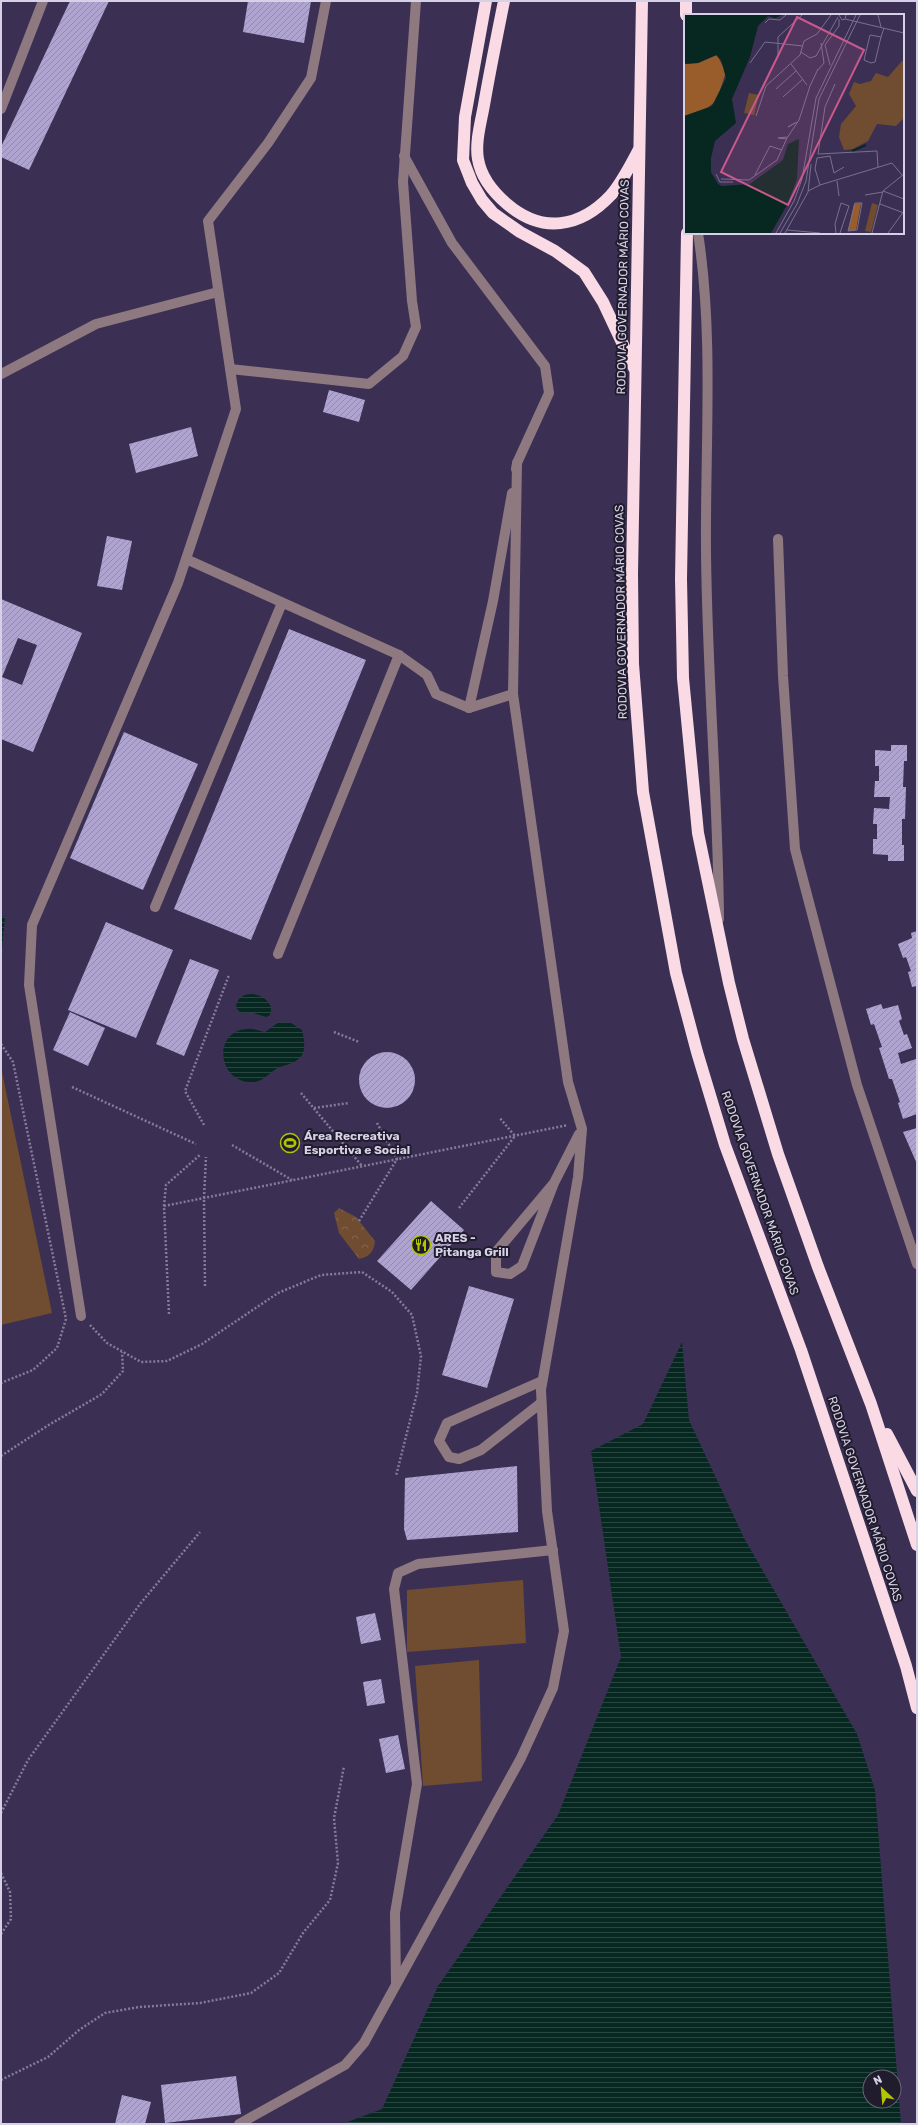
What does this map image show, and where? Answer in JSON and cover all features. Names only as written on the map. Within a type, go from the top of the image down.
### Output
[{"type":"highway","points":[[486,1],[465,117],[463,160],[472,183],[493,213],[520,232],[555,251],[584,272],[603,302],[634,369]]},
{"type":"highway","points":[[504,1],[477,144],[480,169],[487,182],[499,197],[513,209],[536,222],[548,225],[577,219],[594,210],[611,194],[639,150]]},
{"type":"highway","name":"RODOVIA GOVERNADOR MÁRIO COVAS","points":[[642,1],[634,369],[632,574],[633,664],[643,792],[675,966],[697,1052],[725,1144],[801,1350],[906,1666],[917,1708]]},
{"type":"highway","points":[[686,1],[686,14]]},
{"type":"highway","points":[[687,234],[682,579],[683,678],[698,833],[720,943],[743,1039],[778,1154],[818,1267],[871,1404],[917,1545]]},
{"type":"highway","points":[[871,1404],[917,1491]]},
{"type":"street","points":[[1,109],[43,1]]},
{"type":"street","points":[[81,1316],[29,985],[32,925],[53,872],[178,583],[236,409],[208,221],[268,143],[311,78],[326,1]]},
{"type":"street","points":[[230,369],[369,384],[403,356],[416,326],[412,301],[403,182],[416,1]]},
{"type":"street","points":[[404,156],[452,243],[544,366],[549,393],[517,463],[493,601],[469,708]]},
{"type":"street","points":[[698,234],[703,263],[706,334],[708,670],[718,834],[720,943]]},
{"type":"street","points":[[1,374],[96,324],[218,292]]},
{"type":"street","points":[[239,2124],[346,2065],[364,2043],[521,1758],[553,1688],[564,1631],[547,1510],[541,1403],[542,1382],[578,1177],[581,1126],[567,1074],[514,694],[517,463]]},
{"type":"street","points":[[778,539],[784,676],[795,849],[857,1085],[917,1264]]},
{"type":"street","points":[[186,559],[399,655],[427,675],[436,694],[469,708],[514,694]]},
{"type":"street","points":[[156,907],[282,603]]},
{"type":"street","points":[[278,954],[399,655]]},
{"type":"street","points":[[554,1183],[496,1252],[496,1272],[510,1274],[522,1266],[554,1183],[581,1126]]},
{"type":"street","points":[[541,1403],[481,1450],[459,1460],[449,1457],[440,1442],[447,1423],[542,1382]]},
{"type":"street","points":[[396,1984],[395,1913],[417,1784],[394,1589],[398,1573],[418,1564],[552,1550]]},
{"type":"path","points":[[204,1125],[185,1091],[229,975]]},
{"type":"path","points":[[334,1032],[359,1042]]},
{"type":"path","points":[[1,1044],[13,1062],[66,1319],[57,1348],[33,1370],[1,1383]]},
{"type":"path","points":[[72,1087],[196,1144]]},
{"type":"path","points":[[301,1093],[362,1166]]},
{"type":"path","points":[[314,1108],[349,1103]]},
{"type":"path","points":[[498,1117],[515,1136]]},
{"type":"path","points":[[377,1123],[397,1159]]},
{"type":"path","points":[[164,1206],[515,1136],[581,1126]]},
{"type":"path","points":[[459,1208],[515,1136]]},
{"type":"path","points":[[232,1145],[293,1180]]},
{"type":"path","points":[[169,1314],[164,1206],[166,1184],[201,1154]]},
{"type":"path","points":[[205,1286],[204,1198],[206,1157]]},
{"type":"path","points":[[359,1221],[397,1159]]},
{"type":"path","points":[[81,1316],[107,1343],[141,1362],[167,1361],[202,1344],[278,1294],[322,1275],[362,1272],[392,1292],[412,1315],[422,1356],[417,1393],[396,1476]]},
{"type":"path","points":[[1,1456],[47,1426],[102,1394],[123,1371],[122,1351]]},
{"type":"path","points":[[1,1813],[28,1760],[140,1604],[200,1532]]},
{"type":"path","points":[[1,2080],[48,2057],[80,2030],[105,2013],[139,2007],[200,2003],[251,1993],[279,1974],[303,1933],[330,1900],[338,1863],[334,1818],[344,1766]]},
{"type":"path","points":[[1,1873],[10,1892],[11,1919],[1,1934]]},
{"type":"green space","points":[[2,1072],[52,1313],[1,1325],[1,1073]]},
{"type":"green space","points":[[339,1208],[356,1217],[375,1241],[374,1248],[366,1257],[359,1259],[339,1233],[334,1213]]},
{"type":"green space","points":[[523,1580],[526,1643],[407,1652],[407,1590]]},
{"type":"green space","points":[[479,1660],[482,1781],[423,1786],[415,1666]]},
{"type":"shaded area","points":[[1,916],[5,917],[1,959]]},
{"type":"shaded area","points":[[252,994],[267,1000],[271,1007],[270,1015],[267,1017],[253,1013],[241,1013],[238,1010],[236,1007],[239,999],[243,996]]},
{"type":"shaded area","points":[[279,1022],[291,1023],[302,1030],[304,1037],[304,1049],[300,1058],[275,1070],[262,1080],[254,1082],[242,1081],[233,1075],[226,1067],[224,1057],[224,1047],[228,1039],[235,1032],[247,1029],[265,1032]]},
{"type":"shaded area","points":[[682,1342],[689,1420],[744,1538],[857,1734],[875,1790],[897,2069],[862,2069],[862,2109],[900,2109],[901,2124],[342,2124],[382,2109],[438,1986],[558,1815],[621,1657],[591,1451],[643,1424]]},
{"type":"building","points":[[70,1],[109,1],[29,170],[1,157],[1,147]]},
{"type":"building","points":[[248,1],[311,1],[304,43],[243,32]]},
{"type":"building","points":[[329,390],[365,400],[359,422],[323,412]]},
{"type":"building","points":[[191,427],[198,456],[136,473],[129,444]]},
{"type":"building","points":[[107,536],[132,541],[122,590],[97,586]]},
{"type":"building","points":[[1,599],[82,633],[33,752],[1,739]],"holes":[[[18,638],[37,645],[22,685],[2,677]]]},
{"type":"building","points":[[289,629],[366,660],[251,940],[174,909]]},
{"type":"building","points":[[124,732],[198,764],[143,890],[70,858]]},
{"type":"building","points":[[891,745],[907,745],[907,761],[904,761],[903,787],[906,787],[905,819],[902,819],[902,845],[904,845],[904,861],[888,861],[888,855],[873,854],[873,839],[877,839],[877,824],[873,824],[874,808],[889,809],[890,797],[874,797],[875,781],[879,781],[879,766],[875,766],[875,750],[891,751]]},
{"type":"building","points":[[106,922],[173,950],[136,1038],[68,1010]]},
{"type":"building","points":[[917,931],[917,986],[912,987],[908,972],[911,971],[906,957],[903,958],[898,944],[912,938],[911,933]]},
{"type":"building","points":[[190,959],[219,970],[184,1056],[156,1044]]},
{"type":"building","points":[[881,1004],[883,1009],[898,1005],[902,1019],[899,1021],[904,1035],[907,1034],[912,1048],[898,1053],[901,1064],[916,1059],[917,1062],[917,1114],[903,1119],[898,1103],[900,1102],[892,1079],[889,1079],[879,1048],[882,1047],[874,1024],[871,1025],[866,1009]]},
{"type":"building","points":[[70,1012],[105,1028],[88,1066],[53,1050]]},
{"type":"building","points":[[387,1052],[398,1054],[407,1060],[413,1069],[415,1080],[413,1091],[407,1100],[398,1106],[387,1108],[376,1106],[367,1100],[361,1091],[359,1080],[361,1069],[367,1060],[376,1054]]},
{"type":"building","points":[[917,1128],[917,1164],[903,1132]]},
{"type":"building","name":"ARES - Pitanga Grill","points":[[431,1201],[464,1230],[411,1290],[377,1261]]},
{"type":"building","points":[[469,1286],[514,1299],[487,1388],[442,1375]]},
{"type":"building","points":[[517,1466],[518,1532],[407,1540],[404,1529],[405,1478]]},
{"type":"building","points":[[375,1613],[381,1640],[361,1644],[356,1617]]},
{"type":"building","points":[[381,1679],[385,1703],[367,1706],[363,1682]]},
{"type":"building","points":[[398,1735],[405,1769],[386,1773],[379,1739]]},
{"type":"building","points":[[236,2076],[241,2114],[165,2123],[161,2085]]},
{"type":"building","points":[[122,2095],[151,2102],[145,2124],[115,2124]]},
{"type":"place","name":"Área Recreativa Esportiva e Social","points":[[290,1143]]},
{"type":"place","name":"ARES - Pitanga Grill","points":[[421,1245]]}]
